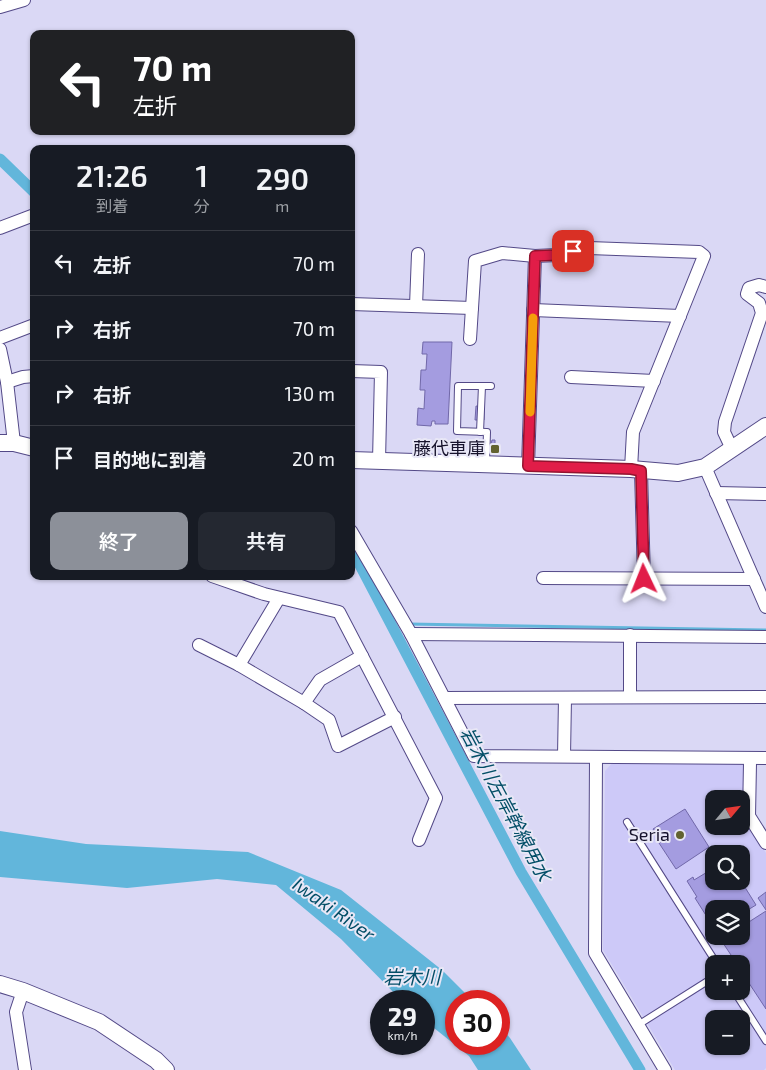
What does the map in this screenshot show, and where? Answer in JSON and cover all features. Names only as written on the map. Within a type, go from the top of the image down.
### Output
[{"type":"street","points":[[0,7],[24,0]]},
{"type":"street","points":[[0,228],[30,217]]},
{"type":"street","points":[[470,339],[475,261],[502,253],[535,256],[556,255],[589,248],[699,252],[704,256],[633,432],[644,579]]},
{"type":"street","points":[[528,466],[535,256]]},
{"type":"street","points":[[416,306],[421,261]]},
{"type":"street","points":[[732,449],[724,432],[725,422],[762,314],[759,303],[747,294],[749,288],[760,285],[766,288]]},
{"type":"street","points":[[355,304],[472,308]]},
{"type":"street","points":[[533,310],[680,316]]},
{"type":"street","points":[[0,338],[30,327]]},
{"type":"street","points":[[0,349],[7,382],[7,443],[30,447]]},
{"type":"street","points":[[355,371],[381,372],[379,461]]},
{"type":"street","points":[[7,382],[23,376],[30,376]]},
{"type":"street","points":[[571,377],[654,381]]},
{"type":"street","points":[[355,460],[678,473],[705,467],[766,426]]},
{"type":"street","points":[[705,467],[766,607]]},
{"type":"street","points":[[716,493],[766,494]]},
{"type":"street","points":[[355,538],[412,634],[474,756],[766,758]]},
{"type":"street","points":[[543,578],[754,579]]},
{"type":"street","points":[[224,580],[279,598],[339,612],[436,798],[419,840]]},
{"type":"street","points":[[238,664],[279,598]]},
{"type":"street","points":[[412,634],[766,637]]},
{"type":"street","points":[[630,635],[630,697]]},
{"type":"street","points":[[199,645],[238,664],[329,720],[338,746],[395,717]]},
{"type":"street","points":[[304,703],[320,680],[362,656]]},
{"type":"street","points":[[445,698],[766,697]]},
{"type":"street","points":[[564,756],[565,698]]},
{"type":"street","points":[[596,757],[595,953],[666,1070]]},
{"type":"street","points":[[750,763],[749,816],[766,843]]},
{"type":"street","points":[[0,984],[23,991],[100,1022],[156,1060],[166,1070]]},
{"type":"street","points":[[23,991],[16,1012],[25,1070]]},
{"type":"lane","points":[[486,465],[487,432],[457,431],[458,386],[490,386]]},
{"type":"lane","points":[[480,432],[482,386]]},
{"type":"lane","points":[[628,822],[711,955]]},
{"type":"lane","points":[[638,1025],[705,983]]},
{"type":"lane","points":[[740,1000],[766,1042]]},
{"type":"shaded area","points":[[614,761],[743,764],[743,790],[705,790],[705,835],[750,835],[750,827],[766,853],[766,1068],[764,1070],[675,1070],[603,950],[605,771]]},
{"type":"water","name":"岩木川","points":[[0,831],[86,844],[248,852],[341,890],[442,970],[462,990],[445,990],[445,1037],[435,1029],[435,990],[391,990],[341,939],[276,885],[217,879],[127,888],[0,877]]},
{"type":"water","name":"岩木川","points":[[510,1038],[531,1070],[478,1070],[468,1055],[510,1055]]},
{"type":"building","points":[[423,342],[452,342],[448,424],[435,424],[435,421],[432,421],[431,426],[417,425],[418,408],[424,409],[425,390],[420,390],[421,370],[426,370],[427,354],[422,354]]},
{"type":"building","points":[[476,406],[484,407],[484,420],[475,420]]},
{"type":"building","points":[[492,440],[495,440],[495,452],[489,452]]},
{"type":"building","name":"Seria","points":[[685,809],[708,845],[705,845],[705,850],[676,869],[659,843],[661,842],[653,829]]},
{"type":"building","points":[[705,873],[705,890],[747,890],[756,905],[750,909],[750,900],[705,900],[705,914],[687,881],[693,877],[694,880]]},
{"type":"building","points":[[766,892],[766,910],[758,898]]},
{"type":"building","points":[[766,911],[766,1009],[750,985],[750,955],[731,955],[724,945],[750,945],[750,921]]},
{"type":"waterway","name":"岩木川左岸幹線用水","points":[[0,159],[30,188]]},
{"type":"waterway","name":"岩木川左岸幹線用水","points":[[355,556],[521,872],[640,1070]]},
{"type":"waterway","points":[[409,624],[766,630]]},
{"type":"slow traffic","points":[[530,412],[533,318]]},
{"type":"place","name":"藤代車庫","points":[[495,449]]},
{"type":"place","name":"Seria","points":[[680,835]]},
{"type":"route","points":[[573,251],[556,255],[535,256],[528,466],[631,469],[641,471],[644,579]]},
{"type":"water label","name":"Iwaki River","points":[[334,909]]}]
